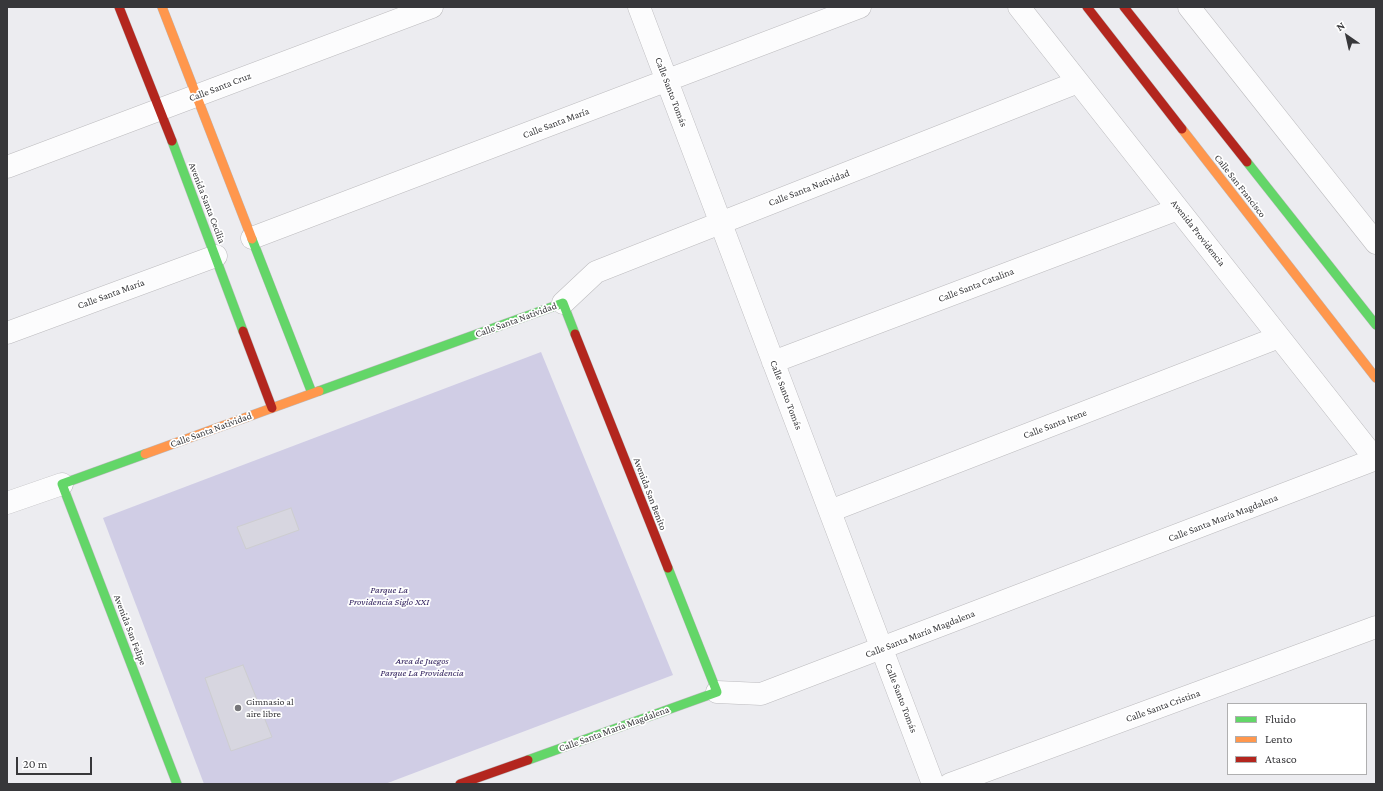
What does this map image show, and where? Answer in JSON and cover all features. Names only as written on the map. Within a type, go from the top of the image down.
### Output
[{"type":"street","name":"Avenida Santa Cecilia","points":[[120,7],[216,256],[272,408]]},
{"type":"street","points":[[162,7],[312,393]]},
{"type":"street","name":"Calle Santa Cruz","points":[[7,167],[432,7]]},
{"type":"street","name":"Calle Santo Tomás","points":[[639,7],[933,784]]},
{"type":"street","name":"Calle Santa María","points":[[252,238],[860,7]]},
{"type":"street","name":"Avenida Providencia","points":[[1019,7],[1376,460]]},
{"type":"street","name":"Calle San Francisco","points":[[1087,7],[1376,378]]},
{"type":"street","name":"Calle San Francisco","points":[[1124,7],[1376,325]]},
{"type":"street","points":[[1189,7],[1376,243]]},
{"type":"street","name":"Calle Santa Natividad","points":[[7,503],[563,303],[596,272],[1078,82]]},
{"type":"street","name":"Calle Santa Catalina","points":[[774,362],[1178,209]]},
{"type":"street","name":"Calle Santa María","points":[[7,333],[216,256]]},
{"type":"street","name":"Avenida San Benito","points":[[563,303],[717,692]]},
{"type":"street","name":"Calle Santa Irene","points":[[830,511],[1279,337]]},
{"type":"street","name":"Calle Santa María Magdalena","points":[[460,784],[717,692],[761,694],[1376,460]]},
{"type":"street","name":"Avenida San Felipe","points":[[62,484],[177,784]]},
{"type":"street","name":"Calle Santa Cristina","points":[[950,784],[1376,627]]},
{"type":"green space","name":"Parque La Providencia Siglo XXI","points":[[541,352],[673,675],[385,784],[204,784],[103,518]]},
{"type":"building","points":[[291,508],[299,530],[246,549],[237,527]]},
{"type":"building","name":"Gimnasio al aire libre","points":[[243,665],[272,737],[231,751],[205,678]]},
{"type":"traffic: fast","points":[[172,141],[243,331]]},
{"type":"traffic: fast","points":[[1247,162],[1376,325]]},
{"type":"traffic: fast","points":[[252,239],[312,393]]},
{"type":"traffic: fast","points":[[319,391],[563,303],[575,334]]},
{"type":"traffic: fast","points":[[145,454],[62,484],[177,784]]},
{"type":"traffic: fast","points":[[528,760],[717,692],[668,568]]},
{"type":"traffic: slow","points":[[162,7],[252,239]]},
{"type":"traffic: slow","points":[[1182,129],[1376,378]]},
{"type":"traffic: slow","points":[[145,454],[319,391]]},
{"type":"traffic: jam","points":[[119,7],[172,141]]},
{"type":"traffic: jam","points":[[1087,7],[1182,129]]},
{"type":"traffic: jam","points":[[1124,7],[1247,162]]},
{"type":"traffic: jam","points":[[243,331],[272,408]]},
{"type":"traffic: jam","points":[[575,334],[668,568]]},
{"type":"traffic: jam","points":[[460,784],[528,760]]},
{"type":"place","name":"Gimnasio al aire libre","points":[[238,708]]},
{"type":"park label","name":"Area de Juegos Parque La Providencia","points":[[422,666]]}]
